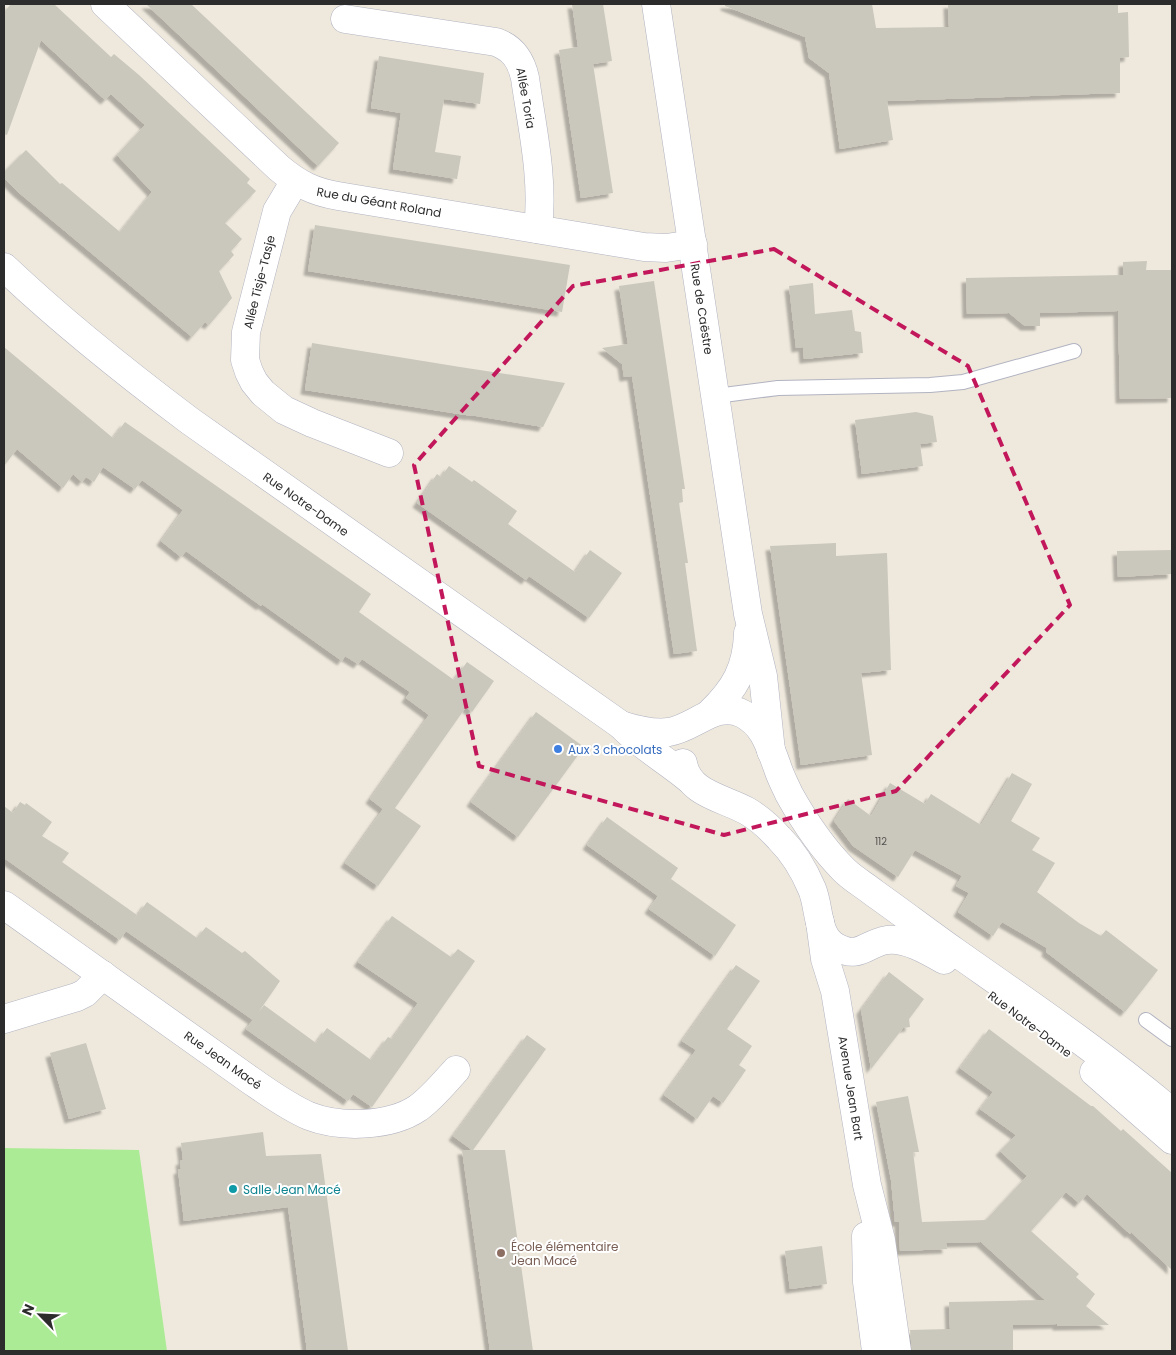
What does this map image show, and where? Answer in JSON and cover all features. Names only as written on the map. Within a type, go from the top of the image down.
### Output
[{"type":"street","name":"Rue du Géant Roland","points":[[105,4],[272,161],[295,181],[310,189],[326,194],[644,247],[666,248],[693,244]]},
{"type":"street","name":"Rue de Caëstre","points":[[656,4],[748,614],[763,676],[771,751]]},
{"type":"street","name":"Allée Toria","points":[[346,19],[496,42],[507,47],[516,56],[523,70],[540,182],[538,229]]},
{"type":"street","name":"Allée Tisje-Tasje","points":[[295,181],[277,211],[246,332],[245,360],[249,372],[262,393],[284,410],[312,424],[389,454]]},
{"type":"street","name":"Rue Notre-Dame","points":[[4,267],[114,361],[190,421],[621,725],[643,746],[666,760],[696,786],[747,811],[779,838],[791,851],[813,891],[825,936],[835,946],[848,951],[867,948],[887,940],[897,940],[920,947],[945,960],[1082,1062],[1172,1140]]},
{"type":"street","name":"Rue de Caëstre","points":[[704,718],[724,700],[742,671],[748,643],[748,614]]},
{"type":"street","name":"Rue Notre-Dame","points":[[621,725],[640,730],[662,732],[677,730],[721,711],[734,711],[750,718],[763,731],[788,792],[816,836],[846,872],[1085,1044],[1172,1112]]},
{"type":"street","points":[[689,779],[684,770],[682,749],[689,733],[704,718]]},
{"type":"street","points":[[835,991],[842,971],[882,933],[887,916],[884,905],[877,895]]},
{"type":"street","name":"Rue Jean Macé","points":[[4,905],[250,1080],[311,1117],[335,1122],[365,1124],[392,1119],[416,1109],[437,1092],[456,1070]]},
{"type":"street","name":"Avenue Jean Bart","points":[[820,922],[825,959],[835,991],[867,1185],[881,1240],[897,1351]]},
{"type":"street","points":[[4,1019],[85,994],[103,975]]},
{"type":"street","name":"Avenue Jean Bart","points":[[867,1185],[866,1268],[876,1351]]},
{"type":"lane","points":[[716,396],[778,388],[930,385],[963,382],[1074,351]]},
{"type":"lane","points":[[1146,1020],[1172,1039]]},
{"type":"highlighted area","points":[[774,249],[968,366],[1070,605],[896,791],[724,835],[479,766],[414,465],[573,286]]},
{"type":"green space","points":[[4,1148],[139,1150],[167,1351],[4,1351]]},
{"type":"building","points":[[11,4],[54,4],[111,57],[114,54],[139,75],[250,179],[247,183],[256,191],[225,223],[242,239],[231,251],[234,255],[219,271],[232,298],[209,325],[205,322],[192,337],[18,192],[4,178],[4,172],[26,150],[60,184],[62,183],[120,232],[152,192],[117,155],[145,125],[111,94],[105,100],[41,40],[7,135],[4,134],[4,12]]},
{"type":"building","points":[[146,4],[191,4],[339,143],[318,166]]},
{"type":"building","points":[[572,4],[603,4],[612,61],[593,64],[613,193],[581,198],[559,50],[578,47]]},
{"type":"building","points":[[725,4],[872,4],[876,28],[949,27],[948,4],[1118,4],[1118,13],[1128,12],[1129,57],[1120,58],[1120,93],[887,101],[893,140],[840,149],[829,73],[809,58],[805,37],[725,6]]},
{"type":"building","points":[[379,56],[484,73],[480,104],[444,99],[435,152],[461,156],[457,179],[393,169],[401,113],[371,108]]},
{"type":"building","points":[[315,225],[570,265],[562,312],[308,271]]},
{"type":"building","points":[[1147,261],[1146,270],[1172,270],[1172,398],[1120,399],[1118,311],[1040,313],[1040,326],[1025,326],[1009,313],[967,314],[966,278],[1123,275],[1123,262]]},
{"type":"building","points":[[654,281],[685,489],[682,489],[683,502],[679,503],[688,563],[685,563],[697,651],[674,654],[632,376],[624,377],[622,364],[602,348],[628,344],[619,286]]},
{"type":"building","points":[[813,283],[815,314],[852,310],[855,331],[861,332],[863,353],[804,359],[803,347],[796,348],[789,286]]},
{"type":"building","points":[[312,343],[565,383],[543,427],[305,390]]},
{"type":"building","points":[[4,347],[113,438],[125,422],[371,594],[359,612],[454,680],[467,662],[494,681],[472,712],[466,707],[395,808],[421,826],[378,886],[345,863],[383,809],[370,799],[429,715],[406,698],[410,692],[362,659],[358,664],[345,656],[342,661],[262,604],[261,606],[186,551],[181,557],[161,541],[183,510],[142,480],[135,489],[103,467],[94,482],[86,477],[82,482],[73,474],[63,488],[17,449],[4,466]]},
{"type":"building","points":[[916,412],[933,416],[937,442],[920,444],[923,466],[862,474],[855,420]]},
{"type":"building","points":[[449,466],[472,482],[474,480],[517,511],[508,524],[575,572],[590,550],[622,573],[589,618],[529,576],[526,580],[417,503],[437,474],[441,477]]},
{"type":"building","points":[[836,543],[836,556],[887,553],[891,670],[861,673],[872,755],[801,765],[770,546]]},
{"type":"building","points":[[1172,550],[1172,574],[1118,577],[1117,551]]},
{"type":"building","points":[[536,712],[584,747],[518,837],[471,802]]},
{"type":"building","points":[[1012,773],[1032,784],[1011,821],[1040,838],[1032,850],[1055,863],[1037,892],[1079,923],[1101,936],[1106,930],[1158,970],[1125,1012],[1046,952],[1047,948],[1002,922],[993,936],[958,912],[969,893],[956,886],[962,876],[915,850],[898,877],[853,846],[834,821],[848,799],[871,816],[890,783],[925,804],[931,794],[981,825]]},
{"type":"building","points":[[20,802],[25,805],[26,803],[52,822],[42,836],[69,853],[62,862],[137,915],[128,928],[147,902],[197,938],[206,927],[242,953],[245,951],[280,981],[253,1020],[126,931],[120,940],[4,858],[4,806],[13,813]]},
{"type":"building","points":[[607,817],[678,868],[667,885],[671,879],[736,925],[715,956],[649,909],[658,896],[587,845]]},
{"type":"building","points":[[392,916],[451,957],[458,949],[475,961],[372,1107],[353,1094],[348,1101],[246,1029],[264,1005],[316,1043],[327,1028],[371,1060],[388,1037],[392,1039],[418,1003],[358,962]]},
{"type":"building","points":[[736,965],[760,981],[727,1029],[752,1046],[739,1065],[746,1070],[723,1103],[713,1096],[697,1119],[664,1095],[696,1050],[682,1041]]},
{"type":"building","points":[[889,972],[924,999],[909,1019],[910,1027],[903,1028],[871,1069],[861,1010]]},
{"type":"building","points":[[989,1029],[1093,1106],[1121,1131],[1123,1129],[1172,1173],[1172,1270],[1087,1194],[1079,1203],[1066,1192],[1031,1231],[1079,1274],[1076,1277],[1095,1294],[1086,1306],[1109,1325],[1013,1325],[1013,1351],[912,1351],[910,1330],[950,1329],[949,1302],[1045,1300],[981,1242],[946,1243],[947,1249],[900,1251],[899,1222],[895,1222],[891,1180],[876,1102],[908,1096],[919,1152],[913,1152],[922,1222],[986,1220],[1027,1176],[1000,1151],[1016,1135],[980,1109],[993,1092],[960,1068]]},
{"type":"building","points":[[527,1035],[546,1049],[473,1150],[505,1150],[533,1351],[490,1351],[462,1150],[472,1150],[453,1136]]},
{"type":"building","points":[[86,1043],[106,1109],[69,1119],[50,1053]]},
{"type":"building","points":[[263,1132],[266,1156],[321,1154],[348,1351],[307,1351],[288,1207],[184,1221],[178,1170],[181,1169],[180,1161],[183,1160],[181,1143]]},
{"type":"building","points":[[822,1246],[827,1284],[790,1289],[785,1251]]},
{"type":"place","name":"Aux 3 chocolats","points":[[558,749]]},
{"type":"place","name":"Salle Jean Macé","points":[[233,1189]]},
{"type":"place","name":"École élémentaire Jean Macé","points":[[501,1253]]}]
